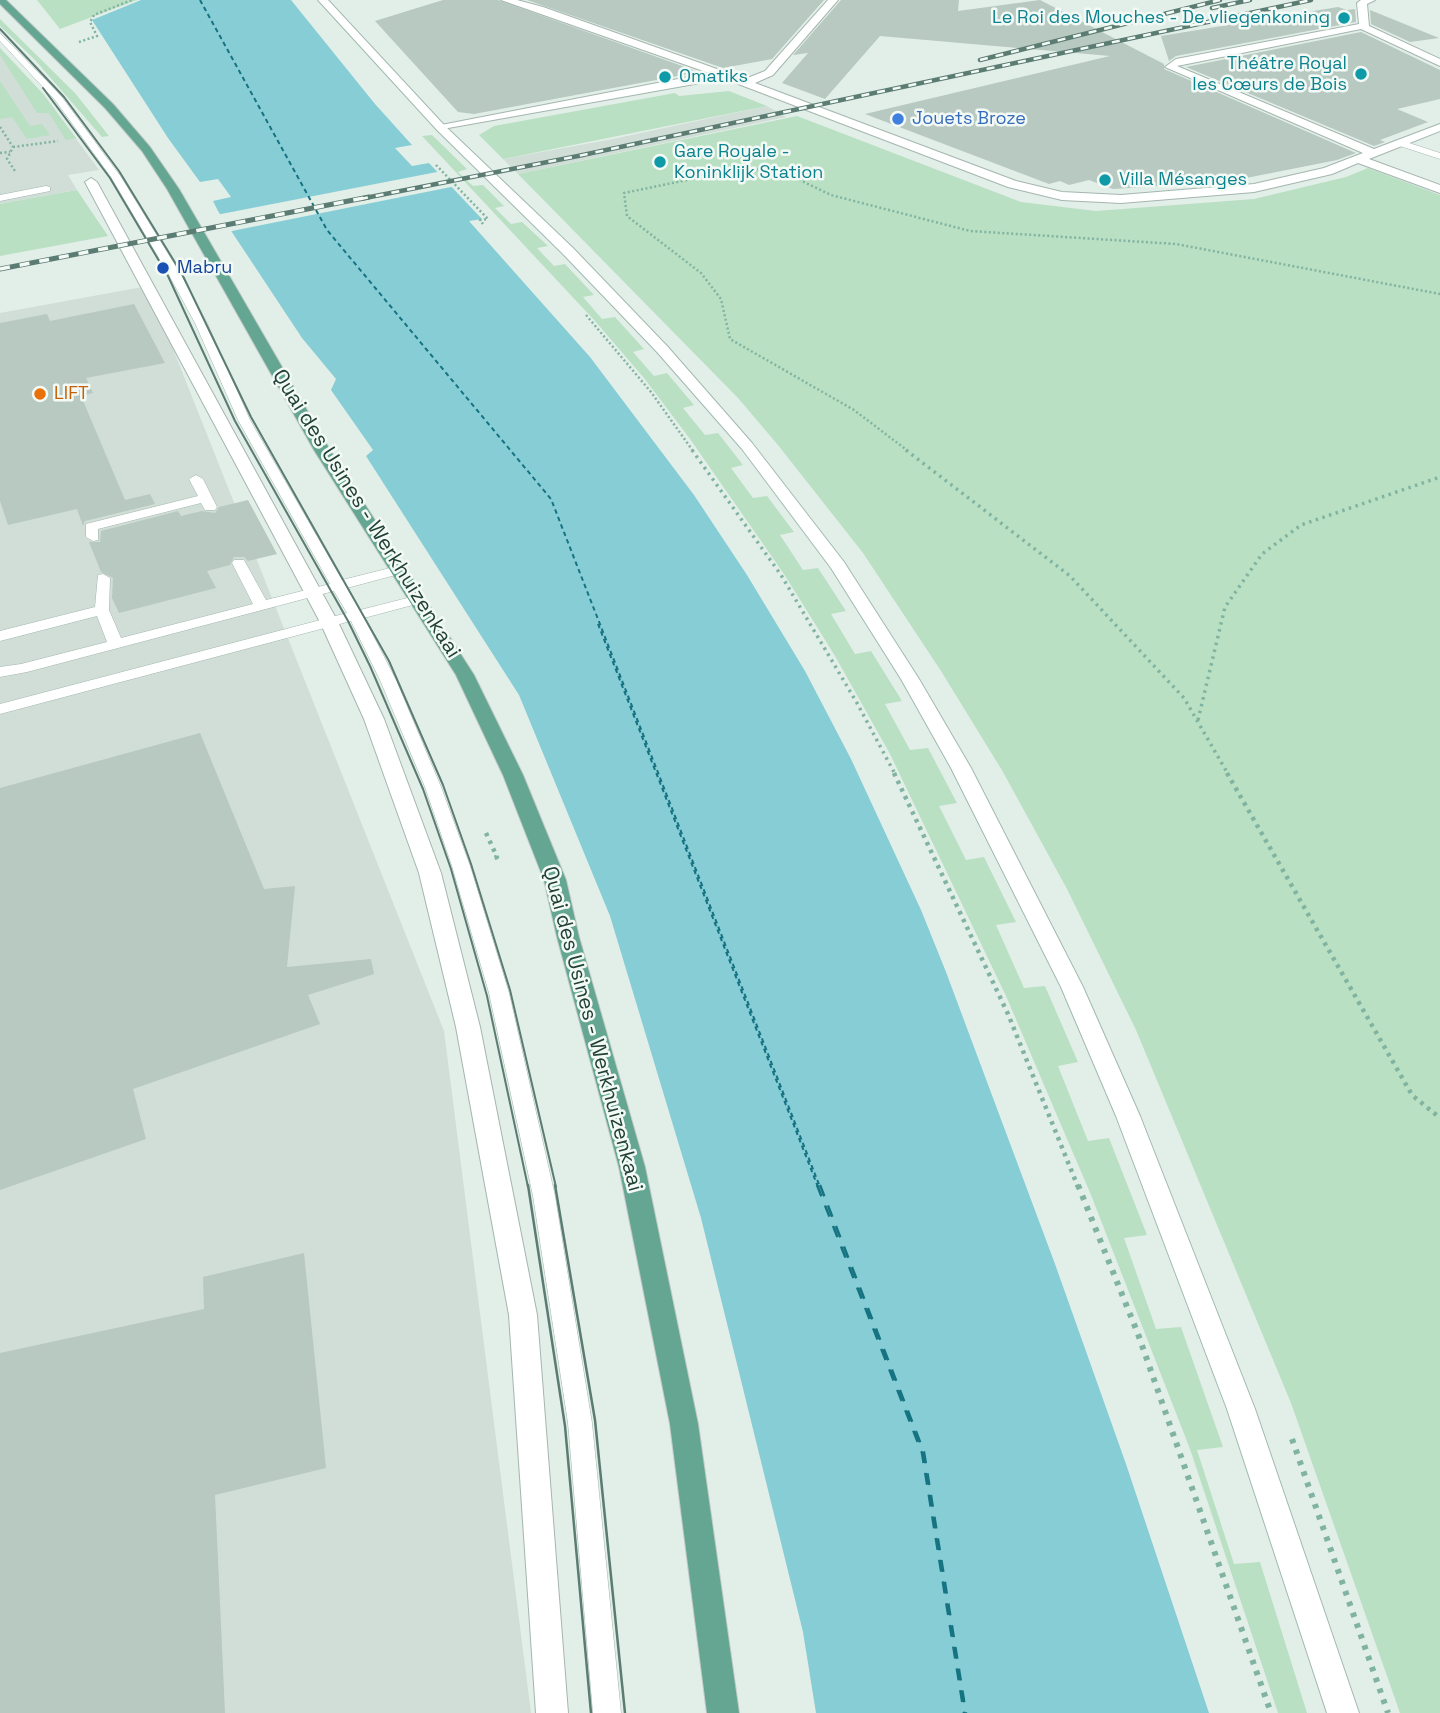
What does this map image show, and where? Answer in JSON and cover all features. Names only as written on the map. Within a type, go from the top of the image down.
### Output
[{"type":"main road","name":"Quai des Usines - Werkhuizenkaai","points":[[1,0],[56,51],[146,149],[173,189],[323,450],[419,599],[477,700],[513,775],[555,880],[568,937],[632,1167],[684,1424],[723,1713]]},
{"type":"street","points":[[506,0],[540,9],[746,83],[1012,184],[1062,196],[1121,200],[1221,192],[1314,174],[1440,127]]},
{"type":"street","points":[[746,83],[765,77],[834,0]]},
{"type":"street","points":[[1362,26],[1362,3],[1370,0]]},
{"type":"street","points":[[326,1],[441,128],[568,251],[662,349],[747,446],[838,566],[910,679],[961,768],[1072,987],[1128,1115],[1241,1409],[1343,1713]]},
{"type":"street","points":[[1373,153],[1170,66],[1176,62],[1362,26],[1440,63]]},
{"type":"street","points":[[441,128],[700,80],[718,74]]},
{"type":"street","points":[[1358,159],[1440,189]]},
{"type":"street","points":[[91,182],[329,622],[374,719],[430,873],[468,1027],[523,1315],[552,1713]]},
{"type":"lane","points":[[0,36],[58,98],[127,194],[175,275],[201,323],[244,420],[355,615],[388,680],[433,787],[461,866],[499,993],[544,1196],[580,1423],[607,1713]]},
{"type":"lane","points":[[1400,143],[1440,156]]},
{"type":"lane","points":[[0,195],[46,189]]},
{"type":"lane","points":[[93,537],[91,527],[209,503],[196,479]]},
{"type":"lane","points":[[239,563],[262,607]]},
{"type":"lane","points":[[0,673],[314,594],[398,570]]},
{"type":"lane","points":[[103,578],[102,610],[116,645]]},
{"type":"lane","points":[[0,709],[419,599]]},
{"type":"lane","points":[[0,636],[102,610]]},
{"type":"path","points":[[56,51],[97,36],[90,22],[94,15],[132,0]]},
{"type":"path","points":[[0,127],[12,149]]},
{"type":"path","points":[[0,153],[59,141]]},
{"type":"path","points":[[12,149],[7,159],[24,185],[46,189]]},
{"type":"path","points":[[1440,294],[1176,244],[970,231],[831,195],[783,172],[745,168],[624,193],[627,216],[701,273],[721,299],[730,339],[854,410],[1070,576],[1184,698],[1412,1095],[1440,1118]]},
{"type":"path","points":[[457,176],[493,218],[480,220],[483,224]]},
{"type":"path","points":[[581,309],[659,403],[781,575],[857,703],[905,794],[1008,1014],[1138,1334],[1271,1713]]},
{"type":"path","points":[[1198,721],[1225,607],[1262,554],[1301,525],[1440,477]]},
{"type":"path","points":[[486,833],[497,857],[487,860]]},
{"type":"shaded area","points":[[0,48],[44,95],[99,170],[68,175],[77,190],[0,204]]},
{"type":"shaded area","points":[[767,106],[786,117],[518,174],[503,159],[613,139]]},
{"type":"shaded area","points":[[148,286],[444,1031],[531,1713],[0,1713],[0,313]]},
{"type":"green space","points":[[37,0],[137,0],[60,29]]},
{"type":"green space","points":[[0,19],[75,93],[109,136],[102,137],[35,60],[0,26]]},
{"type":"green space","points":[[0,48],[44,95],[76,138],[66,140],[49,113],[37,113],[0,55]]},
{"type":"green space","points":[[0,81],[30,126],[42,124],[50,135],[27,139],[12,117],[0,119]]},
{"type":"green space","points":[[729,91],[767,106],[503,159],[479,135],[494,126],[675,93],[679,96]]},
{"type":"green space","points":[[797,116],[1021,202],[1096,211],[1254,199],[1346,177],[1368,168],[1440,195],[1440,1713],[1400,1713],[1291,1403],[1136,1030],[1067,889],[1003,772],[941,671],[863,553],[778,445],[738,398],[518,174]]},
{"type":"green space","points":[[432,135],[467,169],[458,172],[473,186],[483,185],[504,206],[495,208],[511,224],[522,222],[548,246],[537,248],[554,266],[565,264],[594,295],[583,297],[602,319],[615,317],[644,349],[633,352],[654,376],[667,373],[694,405],[683,408],[705,435],[718,433],[743,465],[731,468],[753,498],[767,496],[794,532],[780,535],[803,570],[818,568],[846,611],[831,614],[855,654],[871,651],[902,701],[885,704],[910,750],[928,748],[957,803],[939,806],[966,860],[984,857],[1016,922],[996,925],[1024,988],[1045,986],[1078,1062],[1058,1066],[1088,1141],[1109,1138],[1147,1235],[1124,1238],[1156,1329],[1181,1327],[1223,1447],[1197,1450],[1234,1564],[1260,1562],[1307,1713],[1278,1713],[1190,1449],[1091,1195],[1006,996],[890,754],[835,656],[784,574],[690,439],[644,378],[595,321],[422,136]]},
{"type":"green space","points":[[77,190],[108,236],[0,256],[0,204]]},
{"type":"water","points":[[141,0],[291,0],[375,104],[412,145],[395,148],[412,166],[429,163],[482,219],[469,221],[590,357],[694,495],[747,575],[805,671],[851,759],[921,910],[1055,1264],[1126,1464],[1209,1713],[816,1713],[803,1632],[701,1218],[610,916],[519,695],[366,456],[373,450],[331,390],[336,379],[302,338],[213,201],[231,197],[218,179],[200,182],[168,138],[92,20]]},
{"type":"pier","points":[[442,171],[456,186],[227,232],[216,215]]},
{"type":"building","points":[[443,0],[498,0],[699,72],[474,114],[458,112],[375,21]]},
{"type":"building","points":[[527,0],[824,0],[772,59],[723,68]]},
{"type":"building","points":[[841,0],[959,0],[958,11],[1040,0],[1164,64],[1164,69],[1356,153],[1337,160],[1226,182],[1113,189],[1089,180],[1069,185],[1060,181],[1049,184],[865,114],[1110,56],[880,36],[825,99],[782,83],[808,53],[793,55]]},
{"type":"building","points":[[1338,7],[1355,9],[1356,22],[1176,56],[1169,61],[1161,36]]},
{"type":"building","points":[[1370,10],[1439,38],[1410,42],[1371,24]]},
{"type":"building","points":[[1361,32],[1440,70],[1440,99],[1397,109],[1428,122],[1380,140],[1385,142],[1374,146],[1186,67]]},
{"type":"building","points":[[134,304],[165,363],[86,378],[93,393],[81,396],[125,500],[150,494],[155,504],[85,521],[83,526],[77,509],[8,525],[0,501],[0,323],[47,314],[50,321]]},
{"type":"building","points":[[248,500],[277,554],[248,561],[244,557],[234,557],[230,565],[207,571],[216,588],[119,613],[112,598],[113,578],[101,572],[89,542],[100,542],[101,531],[178,511],[181,516],[202,511],[215,513],[219,507]]},
{"type":"building","points":[[200,733],[264,889],[295,886],[287,967],[371,959],[374,974],[308,995],[320,1024],[133,1089],[146,1139],[0,1190],[0,788]]},
{"type":"building","points":[[304,1253],[326,1468],[215,1495],[225,1713],[0,1713],[0,1353],[204,1309],[203,1277]]},
{"type":"ferry route","points":[[200,0],[327,230],[551,499],[820,1187]]},
{"type":"ferry route","points":[[598,624],[818,1187]]},
{"type":"ferry route","points":[[817,1185],[922,1453],[964,1713]]},
{"type":"ferry route","points":[[820,1185],[924,1452],[966,1713]]},
{"type":"tram line","points":[[0,29],[64,97],[119,171],[182,274],[251,417],[389,661],[443,785],[471,864],[510,990],[556,1187]]},
{"type":"tram line","points":[[43,88],[110,178],[168,276],[235,421],[348,621],[370,666],[423,789],[451,869],[487,996],[528,1187]]},
{"type":"tram line","points":[[528,1185],[565,1426],[591,1713]]},
{"type":"tram line","points":[[555,1185],[595,1420],[625,1713]]},
{"type":"railway","points":[[980,60],[1220,0]]},
{"type":"railway","points":[[1212,8],[1250,0]]},
{"type":"railway","points":[[360,199],[578,156],[1311,0]]},
{"type":"railway","points":[[0,269],[369,197]]},
{"type":"place","name":"Le Roi des Mouches - De vliegenkoning","points":[[1344,18]]},
{"type":"place","name":"Théâtre Royal les Cœurs de Bois","points":[[1361,74]]},
{"type":"place","name":"Omatiks","points":[[665,77]]},
{"type":"place","name":"Jouets Broze","points":[[898,119]]},
{"type":"place","name":"Gare Royale - Koninklijk Station","points":[[660,162]]},
{"type":"place","name":"Villa Mésanges","points":[[1105,180]]},
{"type":"place","name":"Mabru","points":[[163,268]]},
{"type":"place","name":"LIFT","points":[[40,394]]}]
